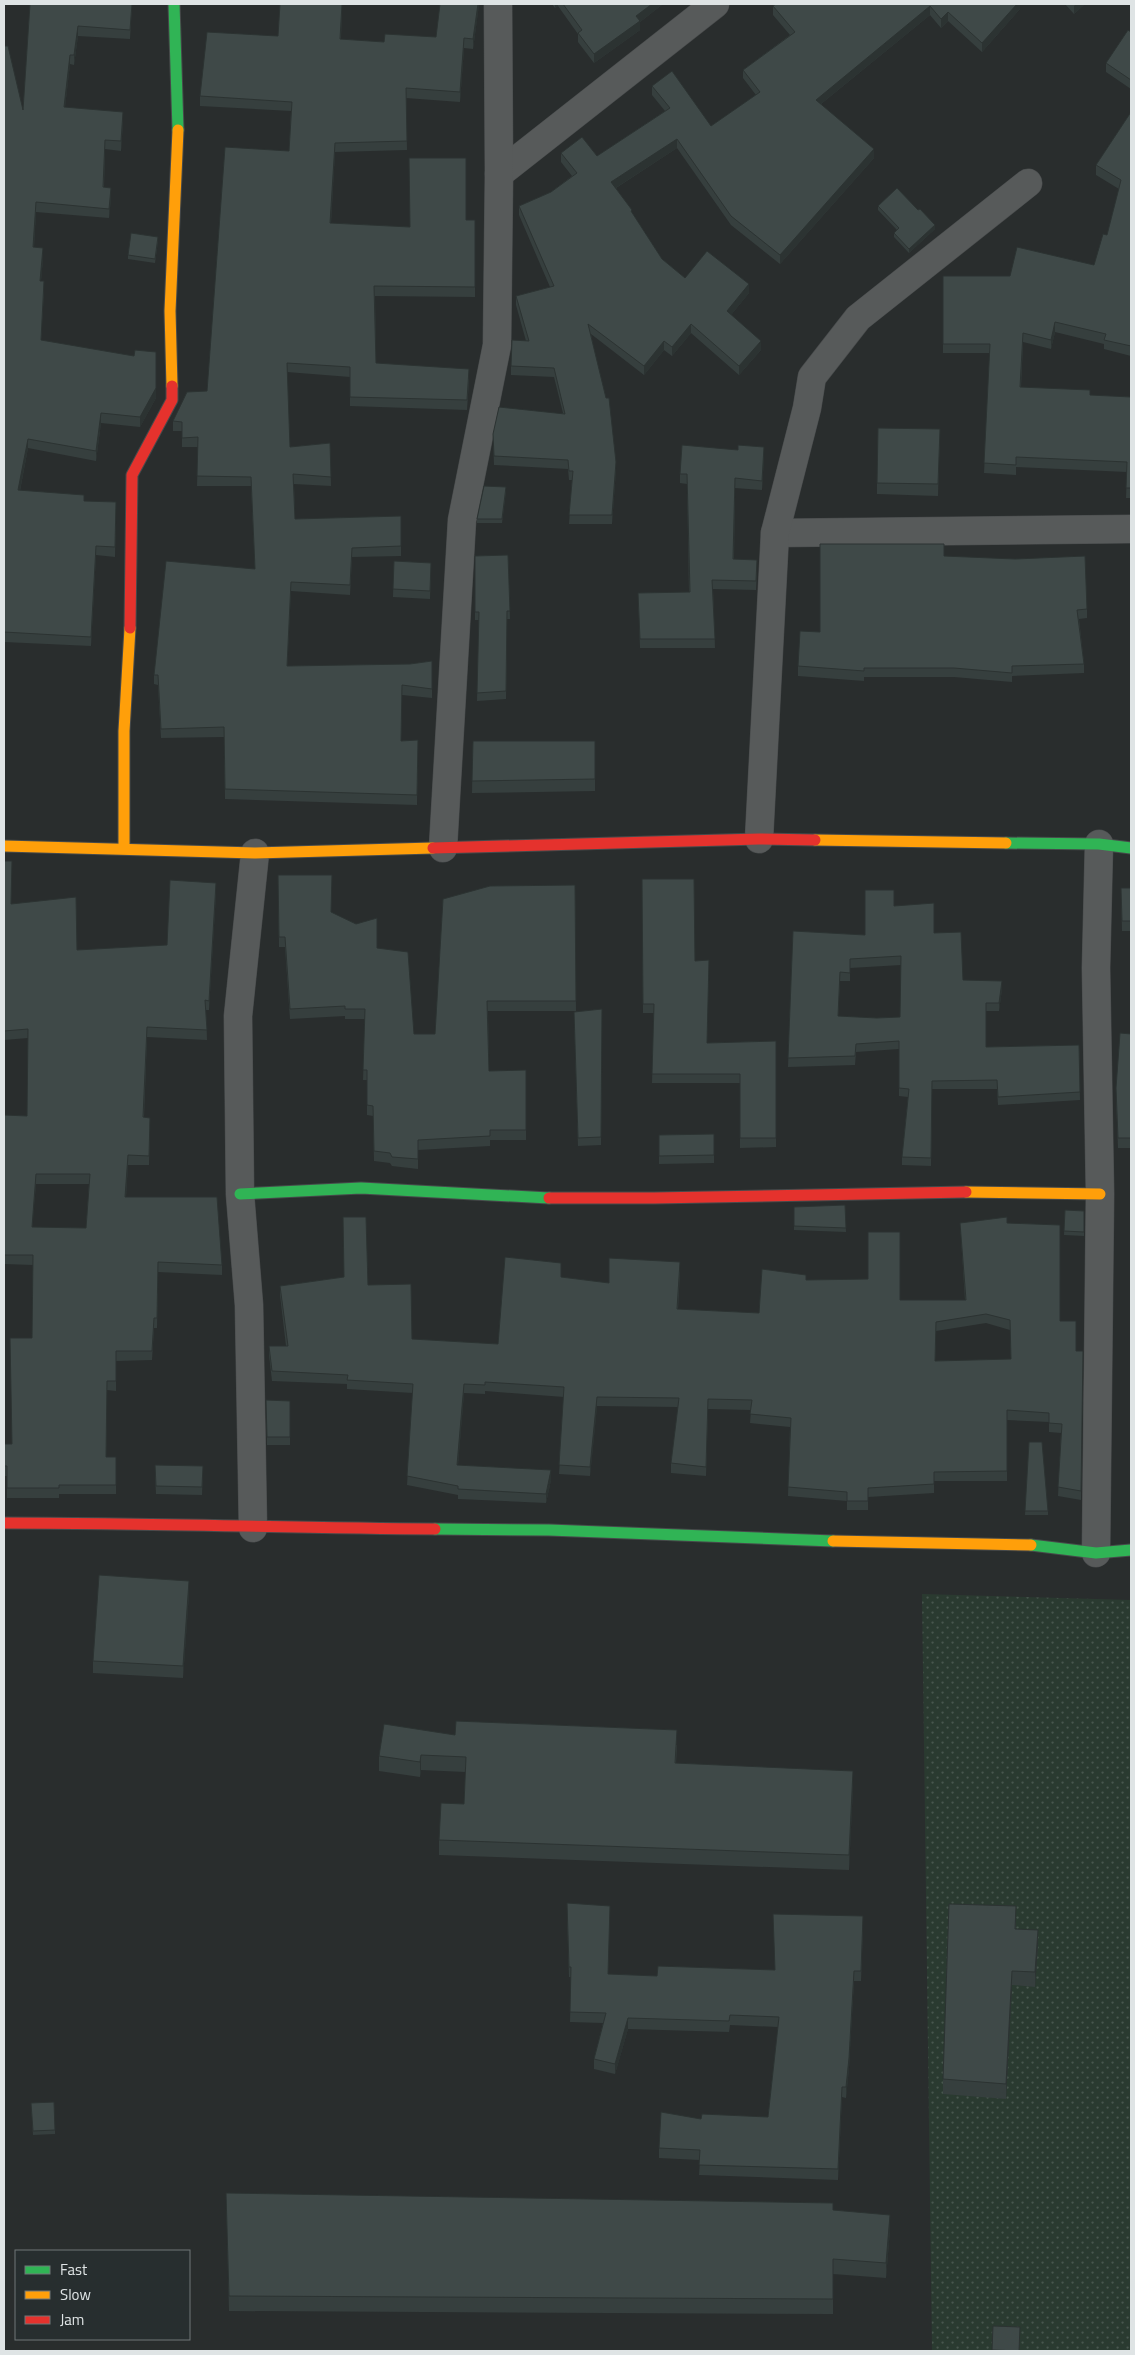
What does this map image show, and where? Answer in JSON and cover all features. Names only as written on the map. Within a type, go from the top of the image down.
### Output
[{"type":"street","points":[[124,848],[124,732],[130,626],[132,475],[172,400],[170,310],[178,134],[174,4]]},
{"type":"street","points":[[443,848],[462,520],[497,344],[498,4]]},
{"type":"street","points":[[499,174],[715,4]]},
{"type":"street","points":[[759,839],[775,534],[807,408],[812,377],[858,318],[1028,183]]},
{"type":"street","points":[[775,534],[1131,528]]},
{"type":"street","points":[[4,846],[255,853],[759,839],[1099,844],[1131,848]]},
{"type":"street","points":[[1096,1553],[1100,1194],[1096,968],[1099,844]]},
{"type":"street","points":[[253,1528],[249,1304],[240,1194],[238,1016],[255,853]]},
{"type":"street","points":[[240,1194],[358,1188],[503,1197],[591,1199],[1016,1190],[1100,1194]]},
{"type":"street","points":[[4,1523],[147,1523],[253,1528],[549,1530],[778,1540],[1015,1543],[1096,1553],[1131,1550]]},
{"type":"green space","points":[[922,1594],[1131,1600],[1131,2351],[932,2351]]},
{"type":"building","points":[[30,4],[132,4],[130,30],[78,26],[74,55],[70,55],[64,107],[123,112],[121,141],[105,140],[103,187],[111,188],[109,209],[36,202],[33,247],[43,248],[40,281],[44,281],[41,340],[134,356],[135,350],[156,352],[156,388],[140,417],[101,413],[96,451],[28,439],[18,490],[84,495],[84,501],[116,502],[115,547],[96,546],[91,637],[4,632],[4,46],[8,46],[23,110]]},
{"type":"building","points":[[280,4],[342,4],[340,39],[384,42],[385,34],[436,37],[440,4],[478,4],[473,39],[464,38],[460,92],[406,88],[407,141],[335,143],[330,223],[410,227],[409,158],[466,158],[466,220],[475,220],[475,287],[374,286],[376,363],[469,369],[467,400],[350,397],[350,367],[287,363],[290,447],[330,443],[331,477],[293,474],[295,519],[401,516],[401,546],[352,548],[350,585],[291,582],[287,666],[410,664],[432,661],[432,689],[402,685],[401,741],[418,740],[417,795],[225,789],[224,727],[161,729],[158,675],[154,675],[166,561],[255,569],[251,477],[197,476],[198,437],[182,438],[182,422],[173,421],[187,392],[207,391],[225,147],[289,151],[292,102],[200,96],[207,32],[278,36]]},
{"type":"building","points":[[563,4],[652,4],[636,16],[640,21],[594,54],[578,33],[582,30]]},
{"type":"building","points":[[776,4],[1017,4],[982,43],[948,12],[941,19],[930,6],[816,100],[874,149],[780,255],[731,216],[677,139],[611,182],[632,210],[662,259],[685,278],[707,251],[749,284],[727,311],[761,341],[739,366],[691,324],[672,347],[664,341],[644,366],[588,324],[606,398],[609,398],[616,462],[612,515],[569,515],[573,471],[569,471],[568,460],[494,456],[493,434],[499,407],[565,414],[554,368],[511,366],[512,340],[529,341],[516,296],[554,286],[519,206],[551,192],[577,173],[561,153],[582,137],[597,156],[670,108],[652,86],[672,71],[711,126],[760,92],[743,70],[795,32],[773,6]]},
{"type":"building","points":[[1128,30],[1131,32],[1131,80],[1106,63]]},
{"type":"building","points":[[1131,112],[1131,346],[1104,340],[1106,334],[1055,322],[1051,340],[1023,333],[1020,387],[1090,390],[1090,395],[1131,397],[1131,488],[1126,488],[1127,462],[1016,457],[1016,465],[984,463],[990,344],[943,344],[943,276],[1010,276],[1017,247],[1094,265],[1103,234],[1107,235],[1121,180],[1096,165]]},
{"type":"building","points":[[897,188],[935,225],[909,249],[894,233],[899,228],[878,206]]},
{"type":"building","points":[[131,233],[158,237],[155,259],[128,255]]},
{"type":"building","points":[[878,428],[940,429],[938,484],[877,483]]},
{"type":"building","points":[[682,445],[738,450],[738,445],[764,447],[762,481],[735,478],[733,559],[757,560],[756,581],[712,580],[715,639],[640,639],[638,593],[690,592],[687,474],[680,474]]},
{"type":"building","points":[[484,486],[506,487],[502,519],[477,519]]},
{"type":"building","points":[[820,544],[944,544],[944,556],[1015,559],[1085,556],[1087,609],[1077,610],[1084,664],[1012,666],[1012,673],[954,668],[864,668],[864,671],[798,666],[800,631],[820,632]]},
{"type":"building","points":[[508,555],[510,611],[507,611],[506,691],[477,693],[479,612],[475,612],[475,556]]},
{"type":"building","points":[[394,561],[431,563],[430,591],[393,589]]},
{"type":"building","points":[[473,741],[595,741],[595,779],[472,781]]},
{"type":"building","points":[[4,861],[12,861],[11,904],[76,897],[77,950],[167,945],[170,880],[216,883],[209,1001],[205,1000],[207,1030],[147,1027],[143,1117],[150,1118],[149,1156],[128,1155],[125,1197],[217,1197],[222,1265],[158,1262],[157,1318],[154,1318],[152,1351],[116,1351],[116,1381],[107,1381],[106,1457],[116,1457],[116,1485],[59,1485],[59,1488],[7,1488],[4,1444],[12,1444],[10,1338],[32,1338],[33,1255],[4,1255],[4,1115],[27,1116],[28,1029],[4,1031]],"holes":[[[36,1174],[90,1174],[86,1228],[32,1227]]]},
{"type":"building","points":[[278,875],[332,875],[331,912],[356,924],[377,918],[377,948],[408,952],[414,1034],[435,1034],[443,899],[490,886],[575,885],[576,1001],[487,1001],[489,1071],[526,1070],[526,1130],[490,1130],[490,1136],[418,1140],[418,1159],[392,1157],[390,1153],[374,1151],[373,1106],[367,1105],[367,1070],[363,1070],[365,1009],[345,1009],[345,1006],[290,1009],[285,937],[279,937]]},
{"type":"building","points":[[642,879],[694,879],[695,961],[709,960],[707,1043],[776,1041],[776,1138],[740,1138],[740,1074],[652,1074],[654,1004],[643,1004]]},
{"type":"building","points":[[1121,888],[1131,888],[1131,921],[1122,921]]},
{"type":"building","points":[[865,890],[894,890],[894,906],[934,903],[934,933],[961,932],[963,980],[1002,981],[999,1003],[986,1003],[986,1047],[1079,1045],[1080,1092],[998,1097],[997,1080],[932,1081],[931,1158],[902,1157],[909,1089],[899,1088],[899,1041],[856,1044],[855,1056],[788,1058],[793,931],[865,935]],"holes":[[[901,956],[900,1017],[838,1016],[840,972],[850,973],[850,959]]]},
{"type":"building","points":[[602,1009],[601,1137],[578,1138],[574,1012]]},
{"type":"building","points":[[1120,1033],[1131,1034],[1131,1138],[1118,1138],[1116,1088]]},
{"type":"building","points":[[714,1134],[714,1155],[659,1156],[659,1135]]},
{"type":"building","points":[[845,1205],[846,1228],[794,1226],[794,1207]]},
{"type":"building","points":[[1065,1210],[1084,1211],[1084,1232],[1064,1231]]},
{"type":"building","points":[[343,1217],[366,1217],[368,1285],[411,1284],[412,1339],[498,1344],[505,1257],[561,1263],[561,1277],[609,1283],[609,1258],[680,1262],[677,1309],[759,1313],[762,1269],[806,1275],[806,1280],[868,1279],[868,1232],[900,1232],[900,1300],[966,1300],[960,1223],[1007,1217],[1007,1223],[1060,1225],[1060,1321],[1076,1321],[1076,1351],[1083,1351],[1081,1491],[1058,1487],[1062,1424],[1049,1423],[1049,1413],[1007,1410],[1007,1471],[934,1472],[934,1484],[868,1488],[868,1501],[847,1501],[847,1492],[788,1487],[791,1418],[750,1414],[752,1400],[708,1399],[706,1467],[671,1463],[679,1398],[597,1397],[590,1467],[559,1465],[564,1387],[485,1382],[485,1385],[464,1384],[457,1465],[551,1470],[546,1494],[458,1489],[458,1486],[407,1476],[413,1384],[347,1380],[348,1375],[272,1371],[269,1346],[288,1346],[280,1286],[344,1277]],"holes":[[[986,1314],[1010,1320],[1011,1359],[935,1361],[936,1322]]]},
{"type":"building","points":[[266,1400],[290,1401],[290,1437],[267,1437]]},
{"type":"building","points":[[1029,1442],[1042,1442],[1048,1511],[1025,1511]]},
{"type":"building","points":[[155,1465],[203,1466],[202,1487],[156,1486]]},
{"type":"building","points":[[99,1575],[189,1581],[183,1666],[93,1661]]},
{"type":"building","points":[[456,1721],[677,1730],[675,1763],[853,1771],[849,1855],[439,1840],[441,1803],[464,1804],[466,1757],[421,1755],[420,1762],[379,1756],[384,1724],[455,1735]]},
{"type":"building","points":[[567,1903],[610,1906],[608,1974],[657,1976],[658,1966],[775,1970],[773,1914],[863,1916],[861,1971],[854,1971],[846,2087],[842,2087],[838,2169],[699,2165],[700,2150],[659,2148],[661,2112],[701,2119],[702,2114],[768,2117],[779,2017],[730,2015],[729,2021],[628,2018],[615,2064],[594,2059],[606,2013],[570,2012],[571,1967],[569,1967]]},
{"type":"building","points":[[949,1904],[1016,1906],[1015,1929],[1038,1930],[1035,1972],[1012,1971],[1006,2084],[943,2079]]},
{"type":"building","points":[[54,2102],[55,2130],[33,2131],[31,2103]]},
{"type":"building","points":[[226,2193],[833,2203],[833,2210],[890,2215],[886,2263],[833,2259],[833,2299],[229,2296]]},
{"type":"building","points":[[993,2326],[1020,2327],[1019,2351],[992,2350]]},
{"type":"traffic: fast","points":[[174,4],[178,130]]},
{"type":"traffic: fast","points":[[1006,843],[1099,844],[1131,848]]},
{"type":"traffic: fast","points":[[240,1194],[361,1188],[549,1198]]},
{"type":"traffic: fast","points":[[435,1529],[549,1530],[833,1541]]},
{"type":"traffic: fast","points":[[1031,1545],[1096,1553],[1131,1550]]},
{"type":"traffic: slow","points":[[172,386],[170,311],[178,130]]},
{"type":"traffic: slow","points":[[124,848],[124,731],[130,628]]},
{"type":"traffic: slow","points":[[815,840],[1006,843]]},
{"type":"traffic: slow","points":[[4,846],[255,853],[433,848]]},
{"type":"traffic: slow","points":[[966,1192],[1100,1194]]},
{"type":"traffic: slow","points":[[833,1541],[1031,1545]]},
{"type":"traffic: jam","points":[[130,628],[132,475],[172,400],[172,386]]},
{"type":"traffic: jam","points":[[433,848],[759,839],[815,840]]},
{"type":"traffic: jam","points":[[549,1198],[654,1198],[966,1192]]},
{"type":"traffic: jam","points":[[4,1523],[435,1529]]}]
